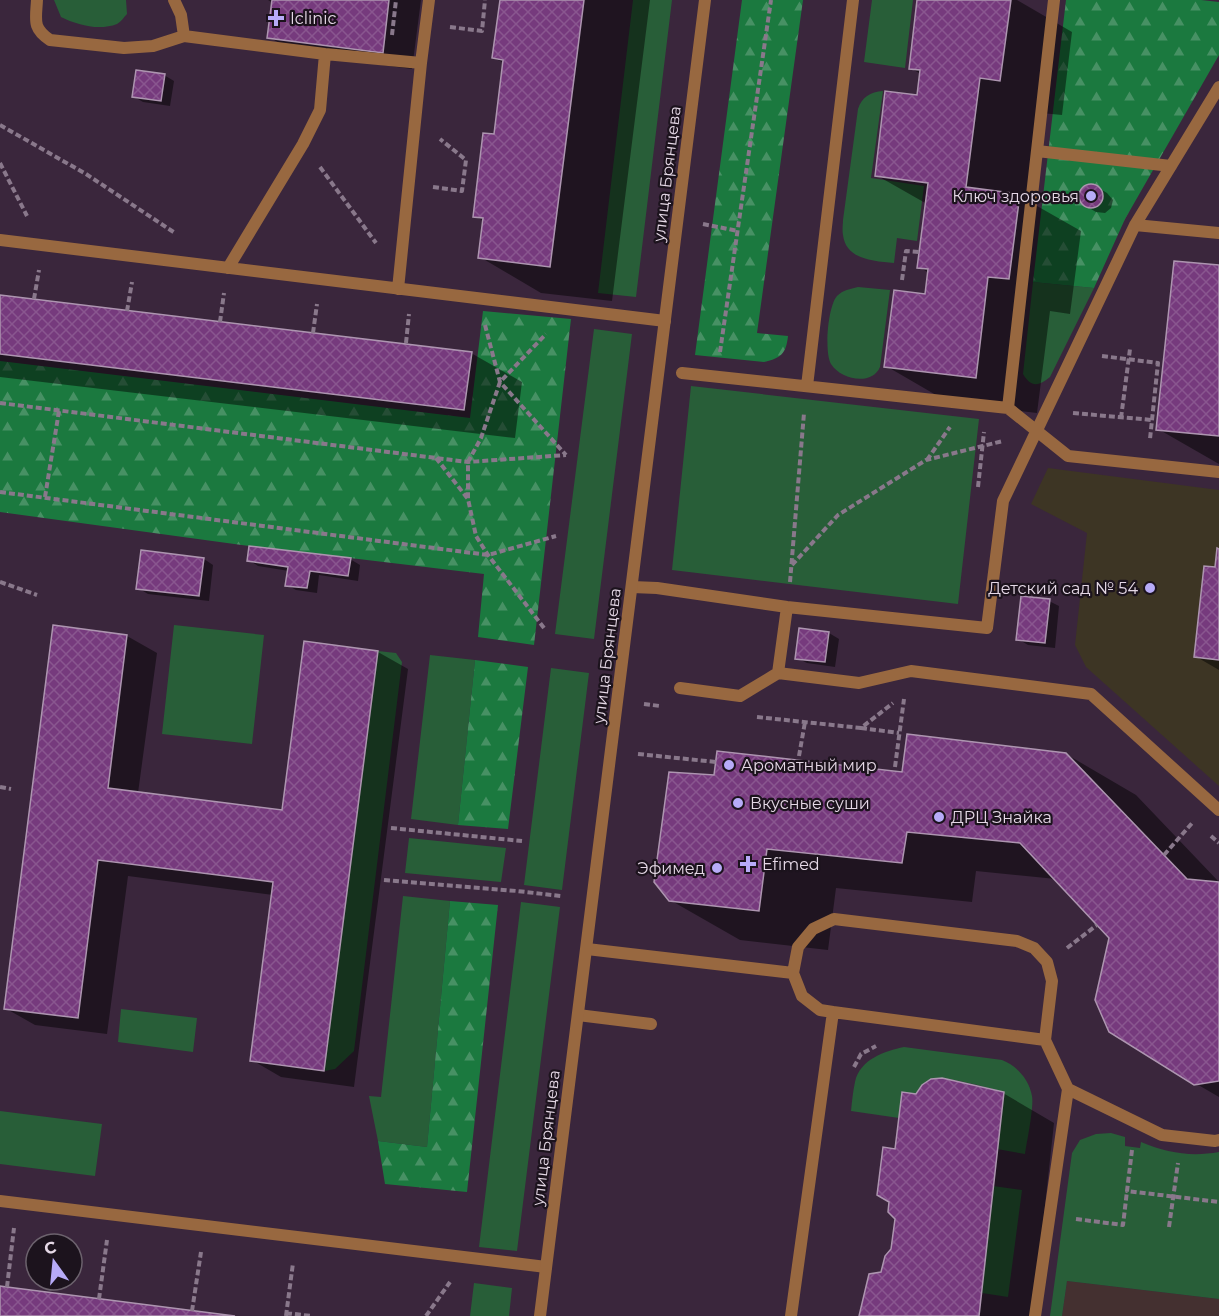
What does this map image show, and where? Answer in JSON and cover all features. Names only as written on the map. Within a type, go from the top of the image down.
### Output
[{"type":"street","points":[[37,0],[36,24],[40,33],[50,40],[124,48],[153,46],[184,36],[325,54],[421,63]]},
{"type":"street","points":[[174,0],[181,15],[184,36]]},
{"type":"street","points":[[398,289],[429,0]]},
{"type":"street","name":"улица Брянцева","points":[[540,1316],[705,0]]},
{"type":"street","points":[[807,386],[854,0]]},
{"type":"street","points":[[1008,408],[1054,0]]},
{"type":"street","points":[[228,268],[303,144],[320,110],[325,54]]},
{"type":"street","points":[[632,587],[657,588],[787,607],[987,628],[1003,501],[1135,225],[1219,87]]},
{"type":"street","points":[[1037,151],[1171,165]]},
{"type":"street","points":[[1135,225],[1219,233]]},
{"type":"street","points":[[0,240],[665,321]]},
{"type":"street","points":[[682,373],[1008,408],[1068,456],[1219,472]]},
{"type":"street","points":[[778,673],[787,607]]},
{"type":"street","points":[[680,688],[740,696],[778,673],[859,683],[911,671],[1091,694],[1215,807]]},
{"type":"street","points":[[1035,1316],[1068,1089],[1045,1040],[1052,981],[1047,963],[1034,948],[1017,941],[834,919],[813,929],[798,947],[793,973],[802,996],[820,1010],[1045,1040]]},
{"type":"street","points":[[587,949],[793,973]]},
{"type":"street","points":[[791,1316],[833,1012]]},
{"type":"street","points":[[578,1015],[651,1024]]},
{"type":"street","points":[[1068,1089],[1162,1135],[1215,1142],[1219,1140]]},
{"type":"street","points":[[0,1201],[546,1267]]},
{"type":"path","points":[[389,60],[396,0]]},
{"type":"path","points":[[426,24],[482,31],[485,0]]},
{"type":"path","points":[[716,377],[771,0]]},
{"type":"path","points":[[409,184],[462,191],[466,160],[415,119]]},
{"type":"path","points":[[0,125],[86,174],[181,237]]},
{"type":"path","points":[[303,144],[399,276]]},
{"type":"path","points":[[702,224],[738,231]]},
{"type":"path","points":[[902,280],[906,251],[919,252]]},
{"type":"path","points":[[0,403],[468,462],[566,455],[500,382],[478,298]]},
{"type":"path","points":[[544,628],[476,536],[468,499],[468,462],[481,438],[500,382],[570,310]]},
{"type":"path","points":[[1121,418],[1130,349]]},
{"type":"path","points":[[1093,356],[1158,363],[1149,441]]},
{"type":"path","points":[[787,607],[807,386]]},
{"type":"path","points":[[926,460],[967,404]]},
{"type":"path","points":[[1070,405],[1069,413],[1072,420]]},
{"type":"path","points":[[977,493],[988,406]]},
{"type":"path","points":[[45,497],[59,411]]},
{"type":"path","points":[[1069,413],[1152,420]]},
{"type":"path","points":[[792,566],[838,515],[926,460],[1037,431]]},
{"type":"path","points":[[436,458],[468,499]]},
{"type":"path","points":[[0,492],[488,555],[556,536]]},
{"type":"path","points":[[0,582],[37,595]]},
{"type":"path","points":[[861,728],[905,695],[895,767]]},
{"type":"path","points":[[643,704],[666,707]]},
{"type":"path","points":[[747,716],[899,733]]},
{"type":"path","points":[[799,756],[805,722]]},
{"type":"path","points":[[638,754],[716,762]]},
{"type":"path","points":[[0,787],[11,789]]},
{"type":"path","points":[[1164,855],[1194,821],[1215,807]]},
{"type":"path","points":[[391,828],[522,841]]},
{"type":"path","points":[[1210,836],[1219,843]]},
{"type":"path","points":[[384,880],[561,896]]},
{"type":"path","points":[[1070,954],[1066,949],[1097,925]]},
{"type":"path","points":[[853,1069],[861,1054],[878,1045]]},
{"type":"path","points":[[1049,1216],[1123,1225],[1136,1122]]},
{"type":"path","points":[[1169,1227],[1182,1137]]},
{"type":"path","points":[[1127,1191],[1219,1202]]},
{"type":"path","points":[[7,1287],[17,1203]]},
{"type":"path","points":[[99,1299],[111,1215]]},
{"type":"path","points":[[192,1311],[204,1226]]},
{"type":"path","points":[[297,1238],[286,1315],[310,1316]]},
{"type":"path","points":[[426,1316],[468,1258]]},
{"type":"shaded area","name":"Детский сад № 54","points":[[1048,468],[1219,490],[1219,786],[1086,667],[1075,645],[1087,533],[1031,504]]},
{"type":"shaded area","points":[[1067,1281],[1219,1299],[1219,1316],[1062,1316]]},
{"type":"green space","points":[[54,0],[126,0],[127,14],[117,24],[103,27],[88,26],[61,17]]},
{"type":"green space","points":[[633,0],[672,0],[636,297],[598,293]]},
{"type":"green space","points":[[742,0],[803,0],[757,333],[788,336],[782,354],[764,362],[695,355]]},
{"type":"green space","points":[[872,0],[913,0],[905,68],[864,62]]},
{"type":"green space","points":[[1066,0],[1219,2],[1219,55],[1125,219],[1094,288],[1033,282]]},
{"type":"green space","points":[[883,91],[871,178],[924,186],[917,241],[897,238],[894,263],[870,260],[855,254],[845,243],[843,231],[858,109],[867,96]]},
{"type":"green space","points":[[1033,282],[1094,288],[1050,377],[1035,384],[1029,382],[1023,374]]},
{"type":"green space","points":[[858,287],[890,290],[880,367],[876,373],[864,379],[849,377],[836,370],[829,358],[827,340],[834,301],[842,292]]},
{"type":"green space","points":[[483,311],[571,319],[534,645],[478,637],[484,574],[249,546],[0,512],[0,361],[470,418]]},
{"type":"green space","points":[[594,329],[632,334],[594,639],[555,634]]},
{"type":"green space","points":[[691,386],[979,419],[958,604],[672,570]]},
{"type":"green space","points":[[174,625],[264,635],[252,744],[162,734]]},
{"type":"green space","points":[[378,651],[396,653],[402,662],[354,1051],[335,1069],[324,1071]]},
{"type":"green space","points":[[430,655],[475,660],[458,825],[411,819]]},
{"type":"green space","points":[[475,660],[528,667],[508,829],[458,825]]},
{"type":"green space","points":[[551,668],[589,673],[562,890],[524,885]]},
{"type":"green space","points":[[409,838],[506,848],[501,882],[405,873]]},
{"type":"green space","points":[[403,896],[450,901],[427,1147],[378,1141],[369,1096],[381,1097]]},
{"type":"green space","points":[[450,901],[498,905],[467,1192],[385,1184],[378,1141],[427,1147]]},
{"type":"green space","points":[[521,902],[560,907],[517,1251],[479,1247]]},
{"type":"green space","points":[[121,1009],[197,1018],[193,1052],[118,1042]]},
{"type":"green space","points":[[904,1047],[1002,1060],[1013,1066],[1025,1079],[1032,1096],[1025,1154],[997,1149],[1003,1092],[976,1085],[954,1080],[929,1080],[916,1094],[903,1092],[899,1118],[851,1111],[855,1082],[862,1067],[874,1057]]},
{"type":"green space","points":[[0,1111],[102,1124],[95,1176],[0,1164]]},
{"type":"green space","points":[[1111,1133],[1125,1137],[1125,1146],[1140,1148],[1141,1142],[1179,1153],[1219,1152],[1219,1299],[1067,1281],[1062,1316],[1050,1316],[1072,1153],[1080,1140],[1096,1134]]},
{"type":"green space","points":[[993,1186],[1022,1190],[1008,1297],[982,1293]]},
{"type":"green space","points":[[474,1283],[512,1288],[509,1316],[470,1316]]},
{"type":"building","points":[[272,0],[389,0],[383,53],[267,38]]},
{"type":"building","points":[[500,0],[584,0],[550,267],[478,258],[483,218],[473,217],[483,133],[494,134],[503,60],[492,58]]},
{"type":"building","points":[[917,0],[1011,0],[1000,81],[980,78],[966,187],[1020,194],[1009,279],[988,277],[976,378],[884,367],[894,290],[925,294],[928,269],[917,268],[928,183],[875,176],[885,91],[917,95],[920,70],[909,69]]},
{"type":"building","points":[[136,70],[165,74],[161,101],[132,97]]},
{"type":"building","name":"Ключ здоровья","points":[[1091,184],[1096,185],[1102,191],[1102,201],[1096,207],[1091,208],[1086,207],[1080,201],[1079,196],[1080,191],[1086,185]]},
{"type":"building","points":[[1174,261],[1219,265],[1219,436],[1156,430]]},
{"type":"building","points":[[0,295],[472,352],[464,410],[0,354]]},
{"type":"building","points":[[249,546],[351,558],[348,576],[310,571],[307,588],[285,586],[288,567],[247,561]]},
{"type":"building","points":[[1217,548],[1219,549],[1219,660],[1194,657],[1204,566],[1215,567]]},
{"type":"building","points":[[141,550],[204,558],[199,596],[136,589]]},
{"type":"building","points":[[1021,596],[1050,599],[1045,643],[1016,640]]},
{"type":"building","points":[[53,625],[127,635],[108,788],[282,810],[304,641],[378,651],[324,1071],[250,1061],[273,882],[98,860],[78,1018],[4,1009]]},
{"type":"building","points":[[799,628],[829,632],[825,662],[795,659]]},
{"type":"building","points":[[907,734],[1066,753],[1187,879],[1219,882],[1219,1081],[1194,1085],[1109,1032],[1095,1000],[1109,938],[1020,843],[907,832],[902,863],[767,849],[759,911],[669,901],[654,882],[669,772],[714,775],[717,751],[902,772]]},
{"type":"building","points":[[942,1078],[1004,1092],[979,1316],[859,1316],[869,1274],[881,1272],[885,1256],[891,1249],[895,1219],[888,1212],[889,1202],[877,1195],[883,1147],[895,1149],[902,1092],[916,1094],[922,1085],[931,1079]]},
{"type":"building","points":[[0,1286],[24,1289],[24,1292],[46,1292],[235,1316],[0,1316]]},
{"type":"place","name":"Iclinic","points":[[276,18]]},
{"type":"place","name":"Ключ здоровья","points":[[1091,196]]},
{"type":"place","name":"Детский сад № 54","points":[[1150,588]]},
{"type":"place","name":"Ароматный мир","points":[[729,765]]},
{"type":"place","name":"Вкусные суши","points":[[738,803]]},
{"type":"place","name":"ДРЦ Знайка","points":[[939,817]]},
{"type":"place","name":"Efimed","points":[[748,864]]},
{"type":"place","name":"Эфимед","points":[[717,868]]}]
